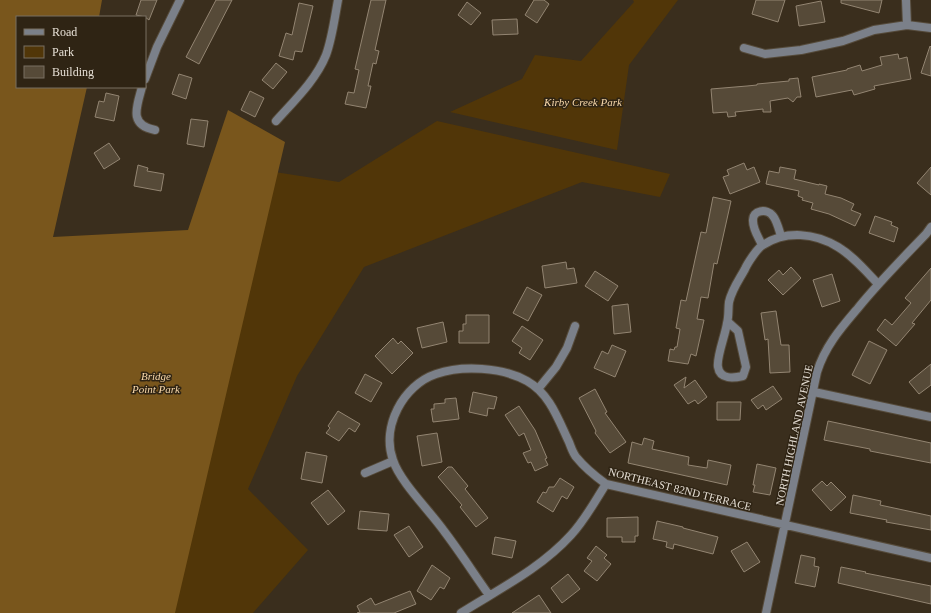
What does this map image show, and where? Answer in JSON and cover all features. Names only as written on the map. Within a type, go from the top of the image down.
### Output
[{"type":"street","points":[[146,76],[157,47],[180,0]]},
{"type":"street","points":[[276,121],[313,78],[321,66],[327,53],[338,0]]},
{"type":"street","points":[[906,0],[906,24]]},
{"type":"street","points":[[744,48],[765,54],[801,50],[842,41],[874,30],[906,24],[931,28]]},
{"type":"street","points":[[142,88],[136,106],[138,120],[148,129],[155,130]]},
{"type":"street","points":[[762,245],[754,229],[752,220],[757,212],[767,211],[771,214],[781,236]]},
{"type":"street","name":"NORTH HIGHLAND AVENUE","points":[[766,613],[814,392],[817,372],[824,353],[835,336],[878,284],[931,227]]},
{"type":"street","points":[[728,322],[738,331],[746,367],[743,376],[734,378],[727,377],[721,373],[718,367],[728,322],[729,302],[736,283],[748,263],[762,245],[781,236],[801,235],[826,241],[848,254],[867,271],[878,284]]},
{"type":"street","points":[[538,389],[556,367],[567,348],[575,326]]},
{"type":"street","name":"NORTHEAST 82ND TERRACE","points":[[489,596],[444,531],[404,480],[393,461],[390,448],[392,422],[408,393],[419,383],[431,376],[447,370],[497,370],[510,373],[538,389],[551,404],[576,457],[590,472],[606,484],[785,526],[931,558]]},
{"type":"street","points":[[814,392],[931,416]]},
{"type":"street","points":[[365,473],[393,461]]},
{"type":"street","points":[[461,613],[529,572],[558,549],[583,520],[606,484]]},
{"type":"green space","points":[[0,0],[102,0],[99,16],[16,16],[16,88],[87,88],[53,237],[188,230],[228,110],[285,142],[175,613],[0,613]]},
{"type":"green space","name":"Kirby Creek Park","points":[[633,0],[678,0],[629,65],[617,150],[450,112],[522,79],[535,55],[581,61],[634,2]]},
{"type":"green space","name":"Bridge Point Park","points":[[437,121],[670,174],[660,197],[582,182],[364,267],[297,376],[248,489],[308,550],[253,613],[0,613],[191,259],[224,164],[339,182]]},
{"type":"building","points":[[141,0],[157,0],[149,20],[146,16],[136,15]]},
{"type":"building","points":[[216,0],[232,0],[199,64],[186,57]]},
{"type":"building","points":[[371,0],[386,0],[375,50],[379,51],[376,64],[373,63],[368,86],[371,86],[366,108],[345,104],[348,92],[354,93],[359,70],[355,69]]},
{"type":"building","points":[[534,0],[544,0],[549,4],[537,23],[525,15]]},
{"type":"building","points":[[756,0],[785,0],[778,22],[752,14]]},
{"type":"building","points":[[841,0],[882,0],[879,13],[841,3]]},
{"type":"building","points":[[821,1],[825,22],[799,26],[796,6]]},
{"type":"building","points":[[467,2],[481,13],[471,25],[458,15]]},
{"type":"building","points":[[299,3],[313,6],[302,52],[295,51],[293,60],[279,56],[286,33],[292,35]]},
{"type":"building","points":[[517,19],[518,34],[493,35],[492,20]]},
{"type":"building","points":[[930,46],[931,47],[931,76],[921,73]]},
{"type":"building","points":[[898,54],[899,59],[907,57],[911,79],[874,86],[875,89],[854,95],[852,90],[816,97],[812,77],[847,70],[860,65],[862,71],[882,65],[880,57]]},
{"type":"building","points":[[276,63],[287,72],[273,89],[262,80]]},
{"type":"building","points":[[179,74],[192,78],[186,99],[172,94]]},
{"type":"building","points":[[798,78],[801,97],[797,97],[793,102],[788,98],[770,101],[771,112],[763,112],[763,109],[735,112],[736,116],[728,117],[727,112],[713,113],[711,89],[789,81],[789,79]]},
{"type":"building","points":[[250,91],[264,98],[255,117],[241,110]]},
{"type":"building","points":[[106,93],[119,96],[114,121],[95,117],[99,101],[104,102]]},
{"type":"building","points":[[191,119],[208,121],[204,147],[187,144]]},
{"type":"building","points":[[109,143],[120,159],[104,169],[94,153]]},
{"type":"building","points":[[744,163],[747,170],[754,167],[760,182],[730,194],[723,177],[729,175],[727,170]]},
{"type":"building","points":[[138,165],[148,168],[147,171],[164,174],[161,191],[134,186]]},
{"type":"building","points":[[780,167],[796,170],[794,179],[827,186],[825,194],[841,198],[854,204],[851,210],[861,214],[855,226],[829,214],[811,209],[813,203],[802,200],[803,198],[798,196],[799,191],[766,184],[769,171],[779,173]]},
{"type":"building","points":[[931,167],[931,195],[917,183]]},
{"type":"building","points":[[713,197],[731,201],[717,264],[714,263],[708,298],[701,297],[697,319],[704,320],[696,356],[691,354],[688,364],[668,361],[670,349],[674,350],[675,347],[677,347],[680,329],[676,328],[681,300],[686,301],[701,232],[706,233]]},
{"type":"building","points":[[875,216],[892,222],[891,225],[898,228],[894,242],[869,233]]},
{"type":"building","points":[[566,262],[567,269],[574,268],[577,283],[545,288],[542,266]]},
{"type":"building","points":[[791,267],[801,278],[783,295],[768,280],[779,270],[783,275]]},
{"type":"building","points":[[931,268],[931,300],[912,323],[915,324],[896,346],[877,330],[885,319],[892,325],[911,303],[905,298]]},
{"type":"building","points":[[595,271],[618,286],[608,301],[585,286]]},
{"type":"building","points":[[832,274],[840,301],[822,307],[813,280]]},
{"type":"building","points":[[527,287],[542,295],[528,321],[513,313]]},
{"type":"building","points":[[628,304],[631,332],[614,334],[612,306]]},
{"type":"building","points":[[776,311],[781,345],[789,345],[790,372],[770,373],[768,339],[765,340],[761,313]]},
{"type":"building","points":[[466,315],[489,315],[489,343],[459,343],[459,331],[463,331],[463,324],[466,324]]},
{"type":"building","points":[[443,322],[447,342],[422,348],[417,328]]},
{"type":"building","points":[[522,326],[543,340],[530,360],[519,353],[522,348],[512,341]]},
{"type":"building","points":[[393,338],[398,344],[401,341],[413,353],[392,374],[375,356]]},
{"type":"building","points":[[869,341],[887,350],[870,384],[852,375]]},
{"type":"building","points":[[612,345],[626,351],[615,377],[594,368],[602,351],[608,354]]},
{"type":"building","points":[[931,364],[931,385],[919,394],[909,382]]},
{"type":"building","points":[[365,374],[382,383],[371,402],[355,393]]},
{"type":"building","points":[[686,377],[684,388],[695,380],[707,397],[698,404],[695,400],[688,404],[674,385]]},
{"type":"building","points":[[773,386],[782,399],[766,410],[763,405],[758,409],[751,400]]},
{"type":"building","points":[[595,389],[607,412],[605,413],[626,442],[610,453],[595,433],[596,431],[579,398]]},
{"type":"building","points":[[473,392],[497,397],[494,409],[488,408],[487,416],[469,412]]},
{"type":"building","points":[[456,398],[459,419],[433,422],[431,409],[434,409],[434,404],[445,403],[445,399]]},
{"type":"building","points":[[717,402],[741,402],[740,420],[717,420]]},
{"type":"building","points":[[519,406],[535,430],[547,458],[545,459],[548,465],[535,471],[531,462],[528,463],[523,453],[531,450],[524,433],[519,436],[505,415]]},
{"type":"building","points":[[338,411],[360,424],[355,432],[349,428],[339,441],[326,433],[330,428],[328,426]]},
{"type":"building","points":[[828,421],[931,443],[931,463],[824,440]]},
{"type":"building","points":[[437,433],[442,462],[422,466],[417,436]]},
{"type":"building","points":[[644,438],[654,441],[652,449],[689,457],[688,465],[707,468],[708,460],[731,465],[727,485],[628,463],[632,442],[642,445]]},
{"type":"building","points":[[306,452],[327,456],[322,483],[301,479]]},
{"type":"building","points":[[757,464],[776,468],[770,495],[753,492]]},
{"type":"building","points":[[448,467],[452,467],[468,486],[465,489],[488,518],[476,527],[460,507],[462,505],[438,477]]},
{"type":"building","points":[[560,478],[574,487],[567,499],[562,496],[553,512],[537,502],[543,492],[546,493],[549,487],[554,487]]},
{"type":"building","points":[[822,481],[827,486],[831,482],[846,497],[831,511],[812,490]]},
{"type":"building","points":[[328,490],[345,511],[328,525],[311,503]]},
{"type":"building","points":[[853,495],[881,501],[880,505],[931,516],[931,530],[886,522],[887,520],[850,513]]},
{"type":"building","points":[[360,511],[389,514],[387,531],[358,529]]},
{"type":"building","points":[[638,517],[638,536],[635,536],[635,542],[622,542],[622,537],[607,537],[607,518]]},
{"type":"building","points":[[657,521],[718,537],[713,554],[674,544],[673,549],[666,547],[667,542],[653,539]]},
{"type":"building","points":[[409,526],[423,547],[409,557],[394,535]]},
{"type":"building","points":[[495,537],[516,541],[512,558],[492,554]]},
{"type":"building","points":[[747,542],[760,562],[744,572],[731,551]]},
{"type":"building","points":[[596,546],[607,555],[604,558],[611,564],[597,581],[584,571],[592,561],[587,558]]},
{"type":"building","points":[[801,555],[815,558],[814,566],[819,567],[815,587],[795,583]]},
{"type":"building","points":[[432,565],[450,578],[444,589],[440,587],[431,600],[417,591]]},
{"type":"building","points":[[841,567],[931,586],[931,604],[838,583]]},
{"type":"building","points":[[568,574],[580,589],[562,603],[551,588]]},
{"type":"building","points":[[410,591],[416,604],[394,613],[357,613],[360,612],[357,606],[371,598],[375,605]]},
{"type":"building","points":[[539,595],[551,613],[512,613]]}]
